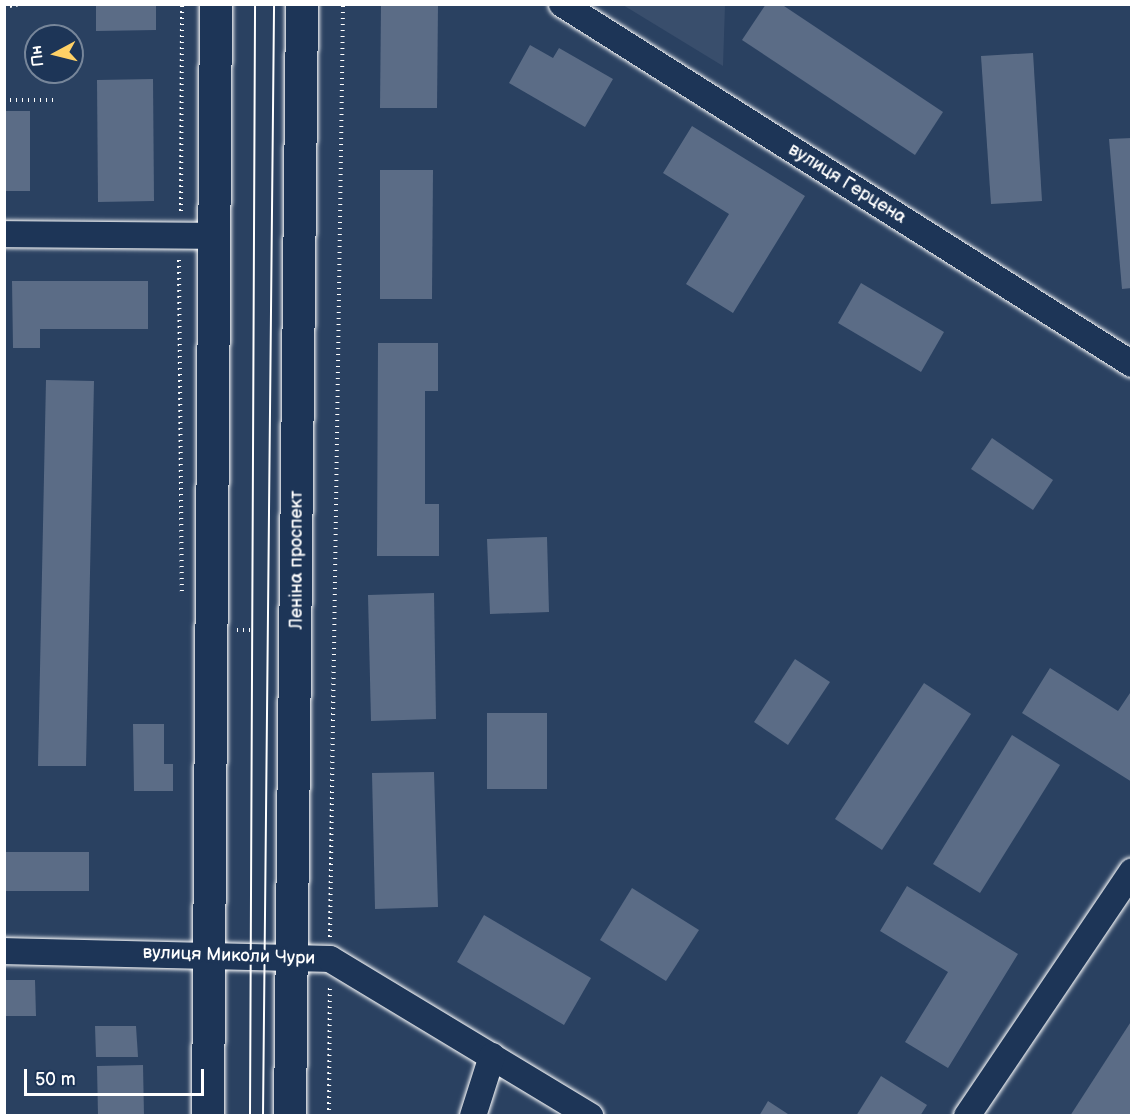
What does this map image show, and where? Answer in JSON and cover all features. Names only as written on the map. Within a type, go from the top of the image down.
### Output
[{"type":"main road","points":[[208,1116],[207,956],[216,4]]},
{"type":"main road","name":"Леніна проспект","points":[[290,1116],[302,4]]},
{"type":"street","name":"вулиця Герцена","points":[[562,4],[1131,364]]},
{"type":"street","points":[[4,234],[215,236]]},
{"type":"street","points":[[967,1116],[1131,871]]},
{"type":"street","name":"вулиця Миколи Чури","points":[[4,951],[330,959],[590,1116]]},
{"type":"street","points":[[473,1116],[492,1056]]},
{"type":"path","points":[[4,8],[20,4]]},
{"type":"path","points":[[182,4],[180,234],[182,596]]},
{"type":"path","points":[[329,1116],[343,4]]},
{"type":"path","points":[[4,100],[57,100]]},
{"type":"shaded area","points":[[623,5],[725,5],[723,66]]},
{"type":"building","points":[[96,4],[156,4],[156,30],[96,31]]},
{"type":"building","points":[[381,4],[438,4],[437,108],[380,108]]},
{"type":"building","points":[[766,4],[781,4],[943,112],[915,155],[742,40]]},
{"type":"building","points":[[530,45],[553,58],[559,48],[613,79],[585,127],[509,83]]},
{"type":"building","points":[[1033,53],[1042,201],[991,204],[981,56]]},
{"type":"building","points":[[153,79],[154,201],[98,202],[97,80]]},
{"type":"building","points":[[4,111],[30,111],[30,191],[4,191]]},
{"type":"building","points":[[692,126],[805,196],[733,313],[686,284],[729,214],[663,173]]},
{"type":"building","points":[[1132,138],[1132,288],[1122,289],[1109,139]]},
{"type":"building","points":[[380,170],[433,170],[432,299],[380,299]]},
{"type":"building","points":[[12,281],[148,281],[148,329],[40,329],[40,348],[13,348]]},
{"type":"building","points":[[861,283],[944,332],[921,372],[838,323]]},
{"type":"building","points":[[378,343],[438,343],[438,391],[425,391],[425,504],[439,504],[439,556],[377,556]]},
{"type":"building","points":[[46,380],[94,381],[86,766],[38,766]]},
{"type":"building","points":[[992,438],[1053,480],[1033,510],[971,469]]},
{"type":"building","points":[[547,537],[549,612],[490,614],[487,539]]},
{"type":"building","points":[[434,593],[436,719],[371,721],[368,595]]},
{"type":"building","points":[[795,659],[830,682],[788,745],[754,722]]},
{"type":"building","points":[[1050,668],[1118,711],[1132,690],[1132,782],[1022,713]]},
{"type":"building","points":[[924,683],[971,714],[882,850],[835,819]]},
{"type":"building","points":[[487,713],[547,713],[547,789],[487,789]]},
{"type":"building","points":[[133,724],[164,724],[164,764],[173,764],[173,791],[134,791]]},
{"type":"building","points":[[1012,735],[1060,765],[980,893],[933,864]]},
{"type":"building","points":[[434,772],[438,907],[375,909],[372,773]]},
{"type":"building","points":[[5,852],[89,852],[89,891],[5,891]]},
{"type":"building","points":[[907,886],[1018,954],[948,1068],[905,1042],[948,972],[880,931]]},
{"type":"building","points":[[632,888],[699,930],[666,981],[600,940]]},
{"type":"building","points":[[484,915],[591,978],[564,1025],[457,962]]},
{"type":"building","points":[[4,980],[35,980],[36,1016],[4,1016]]},
{"type":"building","points":[[1132,1020],[1132,1116],[1070,1116]]},
{"type":"building","points":[[95,1026],[136,1026],[138,1057],[96,1057]]},
{"type":"building","points":[[143,1065],[144,1116],[98,1116],[97,1066]]},
{"type":"building","points":[[881,1076],[927,1105],[920,1116],[856,1116]]},
{"type":"building","points":[[768,1101],[791,1116],[759,1116]]},
{"type":"tram line","points":[[250,1116],[255,4]]},
{"type":"tram line","points":[[263,1116],[274,4]]}]
